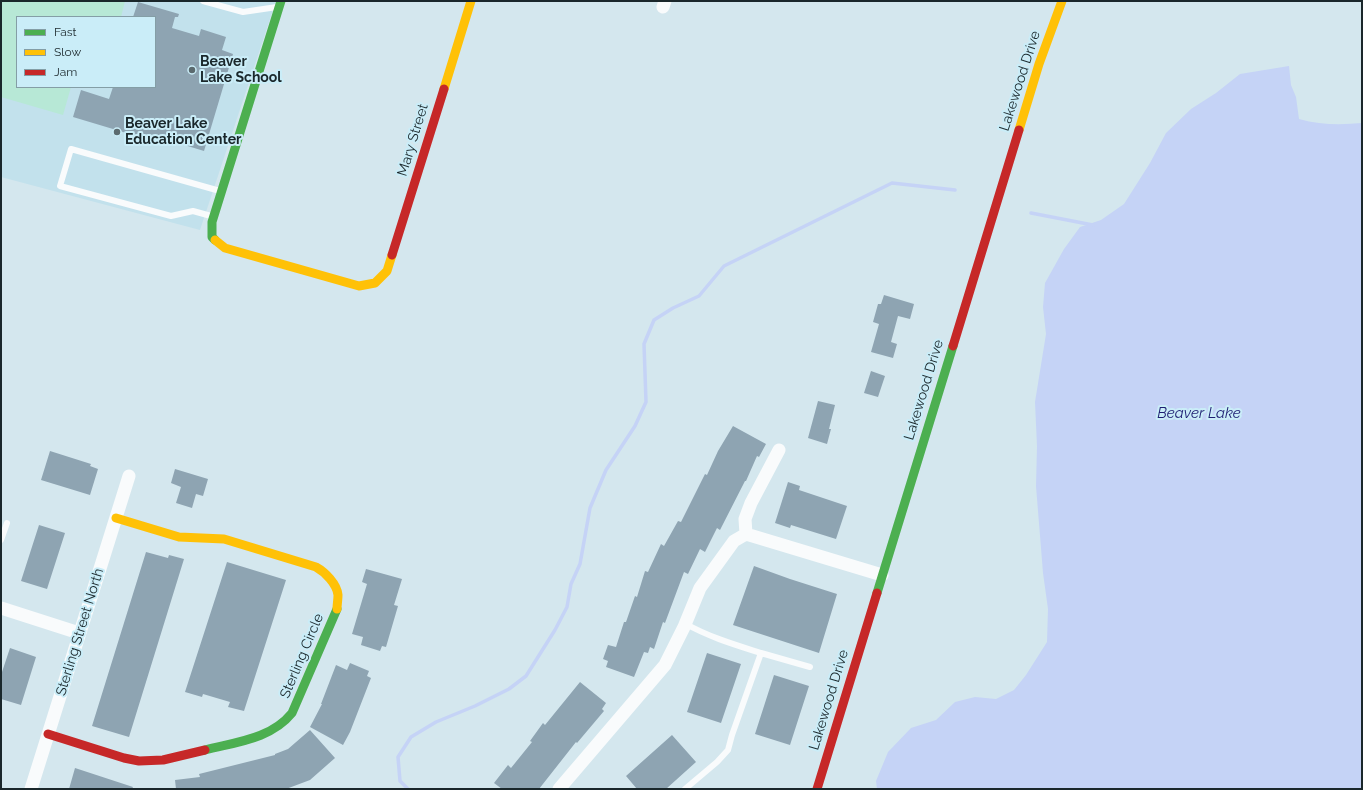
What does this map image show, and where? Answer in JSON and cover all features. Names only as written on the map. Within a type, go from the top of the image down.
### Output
[{"type":"street","name":"Mary Street","points":[[214,216],[212,222],[212,237],[225,248],[359,286],[375,283],[387,271],[471,1]]},
{"type":"street","name":"Lakewood Drive","points":[[817,789],[1039,64],[1062,1]]},
{"type":"street","points":[[214,216],[280,4]]},
{"type":"street","points":[[746,534],[745,520],[750,503],[779,450]]},
{"type":"street","name":"Sterling Street North","points":[[31,789],[129,476]]},
{"type":"street","name":"Sterling Circle","points":[[48,734],[124,758],[152,762],[259,737],[269,733],[286,721],[292,713],[337,610],[338,594],[334,584],[329,577],[316,567],[224,539],[189,539],[116,518]]},
{"type":"street","points":[[559,789],[664,666],[686,624],[700,588],[734,541],[746,534],[882,575]]},
{"type":"street","points":[[1,609],[79,633]]},
{"type":"lane","points":[[203,1],[243,12],[280,4]]},
{"type":"lane","points":[[214,216],[193,211],[171,216],[60,186],[71,149],[221,191]]},
{"type":"lane","points":[[1,540],[6,523]]},
{"type":"lane","points":[[686,624],[696,630],[761,653],[810,667]]},
{"type":"lane","points":[[685,789],[717,762],[728,750],[761,653]]},
{"type":"shaded area","name":"Beaver Lake Education Center","points":[[83,1],[276,1],[200,230],[1,177],[1,78],[16,86],[16,88],[156,88],[156,16],[23,16]]},
{"type":"green space","points":[[1,1],[125,1],[121,16],[16,16],[16,88],[71,88],[63,115],[1,97]]},
{"type":"water","name":"Beaver Lake","points":[[1289,66],[1291,85],[1296,97],[1299,119],[1330,124],[1362,123],[1362,789],[877,789],[876,781],[888,752],[911,728],[936,720],[955,702],[975,697],[996,699],[1014,690],[1026,675],[1047,642],[1048,609],[1043,573],[1036,486],[1037,446],[1035,402],[1046,334],[1043,307],[1045,283],[1064,249],[1080,227],[1101,220],[1124,204],[1150,163],[1166,133],[1191,109],[1216,93],[1240,74]]},
{"type":"building","name":"Beaver Lake School","points":[[138,2],[179,14],[178,17],[175,17],[172,28],[199,36],[201,29],[226,37],[222,50],[233,54],[204,151],[155,136],[153,141],[73,117],[81,90],[109,99],[113,88],[156,88],[156,16],[133,16]]},
{"type":"building","points":[[884,295],[914,304],[910,319],[898,316],[891,342],[897,344],[893,358],[871,352],[879,324],[873,322],[878,304],[881,304]]},
{"type":"building","points":[[871,371],[885,376],[878,397],[864,393]]},
{"type":"building","points":[[818,401],[835,405],[827,444],[808,438]]},
{"type":"building","points":[[733,426],[766,444],[759,457],[757,456],[746,481],[720,530],[717,528],[705,552],[700,549],[688,574],[684,572],[665,623],[663,622],[654,649],[650,647],[648,653],[644,652],[634,677],[606,667],[608,661],[603,659],[608,645],[616,647],[624,622],[626,622],[635,596],[637,597],[645,571],[648,572],[661,544],[664,546],[678,521],[681,522],[705,474],[707,475],[718,451]]},
{"type":"building","points":[[50,451],[91,464],[90,466],[98,469],[90,495],[41,480]]},
{"type":"building","points":[[175,469],[208,479],[203,496],[196,494],[192,508],[176,503],[181,487],[171,483]]},
{"type":"building","points":[[788,482],[800,486],[799,490],[847,506],[836,539],[791,525],[790,528],[775,523]]},
{"type":"building","points":[[39,525],[65,533],[47,589],[21,581]]},
{"type":"building","points":[[146,552],[168,558],[169,555],[184,559],[129,737],[92,726]]},
{"type":"building","points":[[227,562],[286,580],[244,711],[228,707],[230,702],[203,694],[202,697],[185,692]]},
{"type":"building","points":[[754,566],[837,594],[819,653],[733,625]]},
{"type":"building","points":[[366,569],[402,579],[394,605],[398,606],[386,647],[382,646],[380,651],[361,645],[363,637],[352,634],[367,584],[362,582]]},
{"type":"building","points":[[10,648],[36,657],[21,705],[1,699],[1,675]]},
{"type":"building","points":[[707,653],[741,664],[721,723],[687,712]]},
{"type":"building","points":[[350,663],[369,671],[367,676],[371,678],[350,732],[343,745],[310,727],[322,704],[336,665],[347,670]]},
{"type":"building","points":[[774,675],[809,686],[790,745],[755,734]]},
{"type":"building","points":[[580,682],[606,703],[602,709],[604,711],[577,743],[576,742],[539,789],[502,789],[494,783],[508,765],[511,768],[532,742],[530,741],[543,723],[545,725]]},
{"type":"building","points":[[310,730],[335,758],[310,780],[286,789],[176,789],[175,780],[200,777],[199,774],[275,755],[288,749]]},
{"type":"building","points":[[672,735],[696,762],[666,789],[637,789],[626,776]]},
{"type":"building","points":[[75,768],[133,787],[132,789],[69,789]]},
{"type":"waterway","points":[[408,789],[400,781],[398,757],[411,737],[436,722],[475,706],[509,689],[526,676],[555,630],[567,607],[571,584],[580,564],[590,508],[606,470],[635,426],[646,402],[644,344],[654,320],[673,308],[699,296],[724,266],[892,183],[955,190]]},
{"type":"waterway","points":[[1031,213],[1093,225]]},
{"type":"traffic: fast","points":[[215,240],[212,237],[212,222],[281,1]]},
{"type":"traffic: fast","points":[[877,593],[953,346]]},
{"type":"traffic: fast","points":[[205,750],[241,742],[274,729],[284,722],[292,713],[337,609]]},
{"type":"traffic: slow","points":[[444,89],[471,1]]},
{"type":"traffic: slow","points":[[1019,130],[1039,64],[1062,1]]},
{"type":"traffic: slow","points":[[215,240],[225,248],[359,286],[375,283],[387,271],[392,255]]},
{"type":"traffic: slow","points":[[116,518],[179,537],[224,539],[316,567],[327,575],[333,583],[338,595],[337,609]]},
{"type":"traffic: jam","points":[[392,255],[444,89]]},
{"type":"traffic: jam","points":[[953,346],[1019,130]]},
{"type":"traffic: jam","points":[[817,789],[877,593]]},
{"type":"traffic: jam","points":[[48,734],[124,758],[139,761],[163,760],[205,750]]},
{"type":"place","name":"Beaver Lake School","points":[[192,70]]},
{"type":"place","name":"Beaver Lake Education Center","points":[[117,132]]}]
